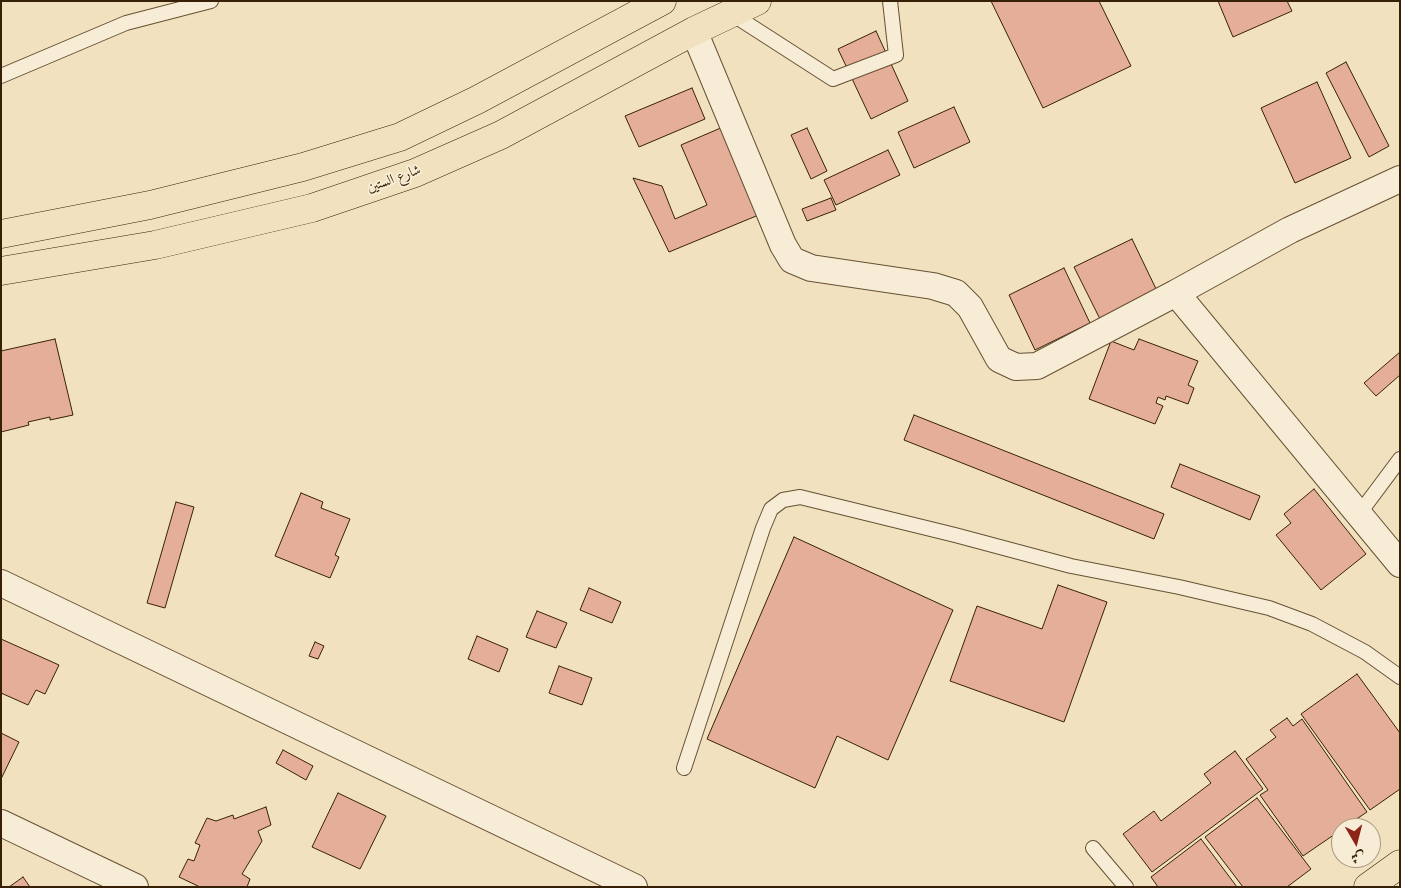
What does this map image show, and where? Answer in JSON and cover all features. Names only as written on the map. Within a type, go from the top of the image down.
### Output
[{"type":"highway","points":[[1,234],[169,200],[303,167],[400,137],[477,100],[662,1]]},
{"type":"highway","name":"شارع الستين","points":[[1,271],[164,243],[312,208],[406,176],[502,135],[694,31],[757,1]]},
{"type":"highway","points":[[1368,887],[1400,864]]},
{"type":"street","points":[[694,31],[783,245],[792,260],[811,268],[933,286],[956,293],[970,307],[999,359],[1016,367],[1037,366],[1176,293],[1290,230],[1400,180]]},
{"type":"street","points":[[1176,293],[1400,564]]},
{"type":"street","points":[[1,583],[634,887]]},
{"type":"street","points":[[1,823],[135,887]]},
{"type":"lane","points":[[1,76],[126,23],[211,1]]},
{"type":"lane","points":[[732,14],[833,79],[896,55],[890,1]]},
{"type":"lane","points":[[1359,514],[1400,459]]},
{"type":"lane","points":[[684,768],[762,528],[771,509],[783,500],[800,497],[1071,566],[1179,587],[1270,608],[1312,624],[1365,652],[1400,677]]},
{"type":"lane","points":[[1093,848],[1126,887]]},
{"type":"building","points":[[991,1],[1099,1],[1131,66],[1043,108]]},
{"type":"building","points":[[1218,1],[1287,1],[1292,11],[1233,37]]},
{"type":"building","points":[[876,31],[908,101],[871,119],[838,49]]},
{"type":"building","points":[[1346,62],[1389,146],[1369,157],[1326,73]]},
{"type":"building","points":[[1317,82],[1351,158],[1295,183],[1261,108]]},
{"type":"building","points":[[692,88],[705,119],[639,147],[625,116]]},
{"type":"building","points":[[954,107],[970,142],[914,168],[898,132]]},
{"type":"building","points":[[723,127],[761,214],[669,252],[633,178],[662,186],[675,219],[707,205],[681,145]]},
{"type":"building","points":[[807,128],[827,171],[811,179],[791,135]]},
{"type":"building","points":[[888,150],[900,175],[836,205],[824,180]]},
{"type":"building","points":[[831,198],[836,210],[807,221],[802,209]]},
{"type":"building","points":[[1132,239],[1158,293],[1101,321],[1074,267]]},
{"type":"building","points":[[1064,268],[1090,323],[1035,350],[1009,295]]},
{"type":"building","points":[[55,339],[73,415],[50,420],[50,417],[28,422],[29,425],[1,432],[1,351]]},
{"type":"building","points":[[1139,339],[1198,361],[1188,385],[1194,388],[1188,404],[1166,396],[1165,400],[1158,397],[1156,403],[1163,406],[1155,424],[1089,399],[1111,341],[1134,350]]},
{"type":"building","points":[[1400,352],[1400,375],[1376,396],[1364,383]]},
{"type":"building","points":[[914,415],[1164,514],[1154,539],[904,440]]},
{"type":"building","points":[[1180,464],[1260,496],[1250,520],[1171,487]]},
{"type":"building","points":[[1314,489],[1366,554],[1321,590],[1276,535],[1291,523],[1284,514]]},
{"type":"building","points":[[301,493],[323,502],[321,508],[350,519],[335,555],[339,557],[330,578],[275,556]]},
{"type":"building","points":[[176,502],[194,507],[165,608],[147,603]]},
{"type":"building","points":[[794,537],[953,610],[888,760],[837,736],[815,788],[707,739]]},
{"type":"building","points":[[1058,585],[1107,602],[1064,722],[950,681],[977,606],[1042,629]]},
{"type":"building","points":[[589,588],[621,602],[612,623],[580,610]]},
{"type":"building","points":[[537,611],[567,623],[556,648],[526,637]]},
{"type":"building","points":[[477,636],[508,649],[499,672],[468,659]]},
{"type":"building","points":[[1,639],[59,665],[45,694],[36,690],[28,705],[1,693]]},
{"type":"building","points":[[315,642],[324,646],[318,659],[309,656]]},
{"type":"building","points":[[559,666],[592,678],[582,705],[549,693]]},
{"type":"building","points":[[1357,674],[1400,733],[1400,789],[1370,810],[1301,714]]},
{"type":"building","points":[[1287,718],[1293,726],[1302,719],[1367,812],[1358,818],[1331,818],[1331,837],[1303,856],[1260,795],[1268,790],[1246,759],[1276,737],[1270,730]]},
{"type":"building","points":[[1,733],[19,742],[1,779]]},
{"type":"building","points":[[283,750],[313,766],[306,780],[276,763]]},
{"type":"building","points":[[1235,751],[1263,789],[1152,872],[1123,834],[1154,811],[1161,821],[1211,783],[1204,774]]},
{"type":"building","points":[[338,793],[386,816],[360,869],[312,847]]},
{"type":"building","points":[[1257,798],[1311,869],[1287,887],[1243,887],[1205,837]]},
{"type":"building","points":[[266,807],[271,825],[258,831],[262,841],[242,874],[250,879],[247,887],[200,887],[179,877],[188,859],[194,861],[200,845],[195,843],[207,818],[216,821],[233,815],[234,819]]},
{"type":"building","points":[[1201,839],[1237,887],[1158,887],[1151,877]]},
{"type":"building","points":[[23,877],[30,887],[9,887]]}]
